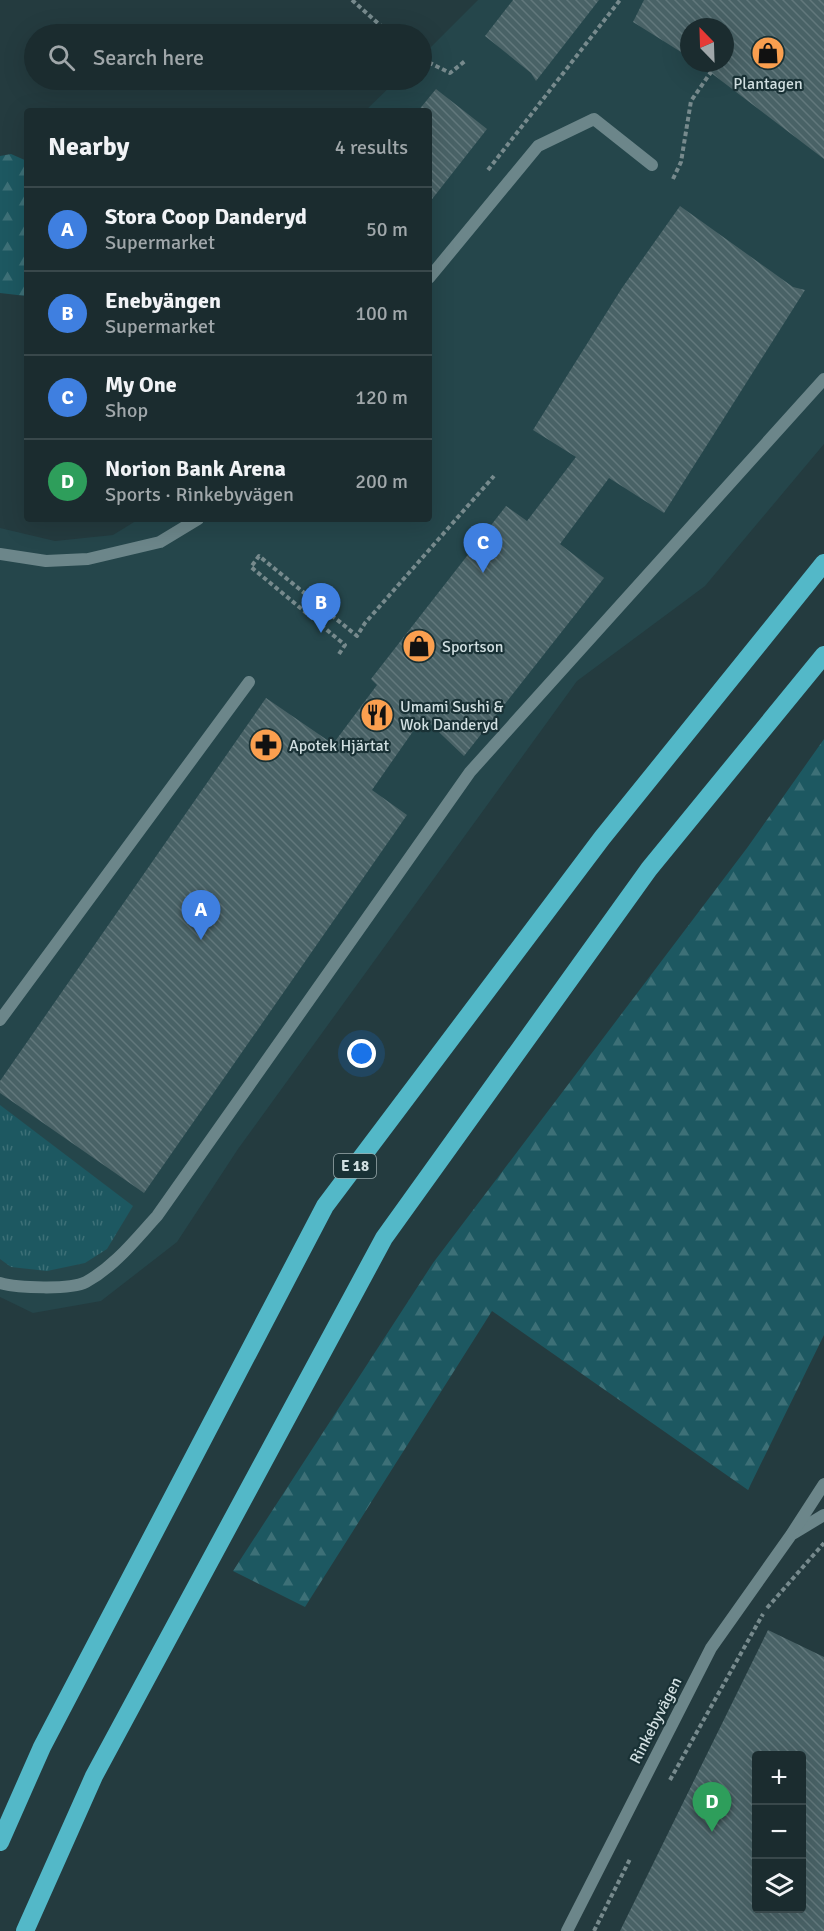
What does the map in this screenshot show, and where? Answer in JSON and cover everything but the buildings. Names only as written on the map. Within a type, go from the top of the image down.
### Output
[{"type":"highway","name":"E 18","points":[[0,1842],[42,1747],[325,1206],[602,838],[824,563]]},
{"type":"highway","points":[[25,1931],[94,1776],[384,1238],[650,869],[824,655]]},
{"type":"street","points":[[432,274],[538,146],[594,119],[652,165]]},
{"type":"street","points":[[0,1283],[36,1288],[84,1283],[117,1259],[157,1216],[470,772],[824,379]]},
{"type":"street","points":[[0,554],[46,561],[88,559],[160,542],[193,522]]},
{"type":"street","points":[[0,1020],[249,682]]},
{"type":"street","name":"Rinkebyvägen","points":[[567,1931],[711,1648],[824,1484]]},
{"type":"street","name":"Rinkebyvägen","points":[[791,1535],[824,1515]]},
{"type":"path","points":[[352,0],[379,24]]},
{"type":"path","points":[[486,173],[620,0]]},
{"type":"path","points":[[432,64],[450,73],[465,61]]},
{"type":"path","points":[[673,179],[681,162],[691,101],[711,72]]},
{"type":"path","points":[[339,654],[345,645],[251,567],[259,556],[357,636],[365,623],[494,476]]},
{"type":"path","points":[[668,1783],[765,1611],[824,1543]]},
{"type":"path","points":[[594,1931],[631,1857]]},
{"type":"shaded area","points":[[478,0],[824,0],[824,444],[705,586],[577,681],[238,1149],[177,1242],[101,1301],[33,1313],[0,1297],[0,528],[55,541],[113,535],[134,522],[432,522],[432,108],[368,108],[387,90],[432,90],[432,46]]},
{"type":"green space","points":[[11,154],[24,160],[24,296],[0,293],[0,156]]},
{"type":"green space","points":[[824,739],[824,1335],[748,1490],[492,1311],[305,1607],[233,1571],[433,1263],[747,848]]},
{"type":"green space","points":[[0,1105],[133,1206],[107,1249],[85,1263],[47,1271],[11,1267],[0,1259]]},
{"type":"place","name":"Plantagen","points":[[768,53]]},
{"type":"place","name":"My One","points":[[483,573]]},
{"type":"place","name":"Enebyängen","points":[[321,633]]},
{"type":"place","name":"Sportson","points":[[419,646]]},
{"type":"place","name":"Umami Sushi & Wok Danderyd","points":[[377,715]]},
{"type":"place","name":"Apotek Hjärtat","points":[[266,745]]},
{"type":"place","name":"Stora Coop Danderyd","points":[[201,940]]},
{"type":"place","name":"Norion Bank Arena","points":[[712,1832]]}]
